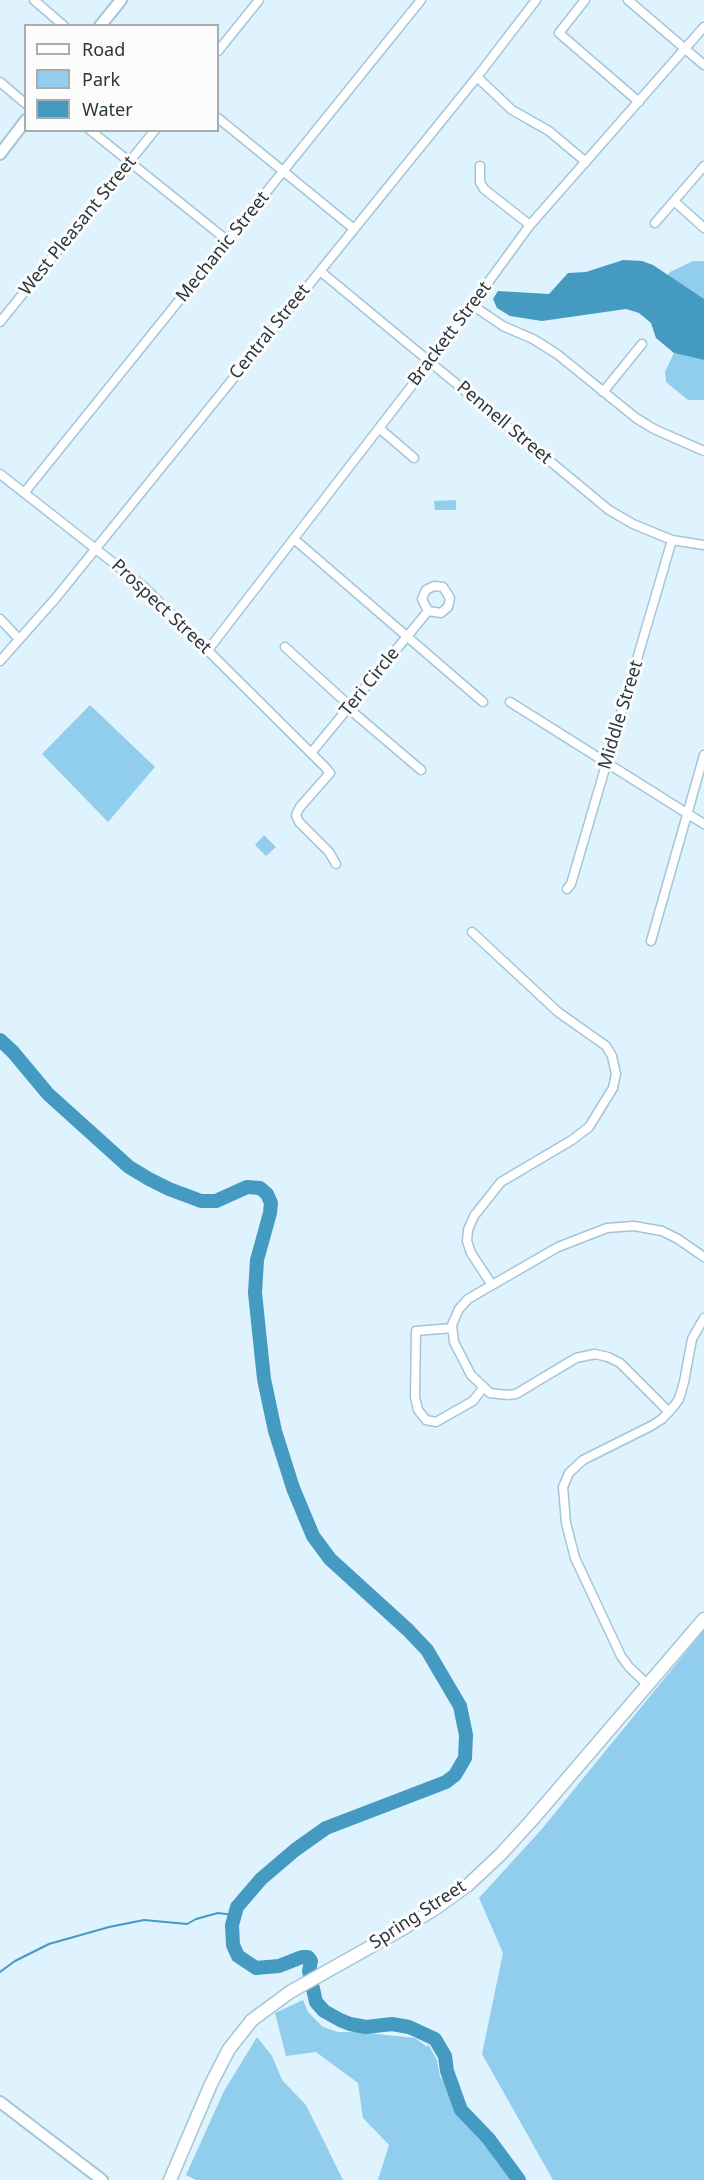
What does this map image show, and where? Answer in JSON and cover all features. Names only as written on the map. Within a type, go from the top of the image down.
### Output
[{"type":"main road","name":"Spring Street","points":[[170,2180],[211,2084],[229,2049],[252,2020],[272,2003],[404,1928],[468,1885],[532,1820],[704,1619]]},
{"type":"street","points":[[34,0],[62,24]]},
{"type":"street","points":[[102,24],[121,0]]},
{"type":"street","points":[[219,50],[259,0]]},
{"type":"street","name":"Mechanic Street","points":[[24,493],[421,0]]},
{"type":"street","name":"Central Street","points":[[0,662],[320,271],[477,77],[536,0]]},
{"type":"street","points":[[585,0],[559,33],[639,102]]},
{"type":"street","points":[[628,0],[704,65]]},
{"type":"street","name":"Brackett Street","points":[[208,650],[430,362],[530,225],[704,27]]},
{"type":"street","points":[[477,77],[512,110],[549,131],[586,162]]},
{"type":"street","points":[[0,82],[24,102]]},
{"type":"street","points":[[219,119],[354,229]]},
{"type":"street","points":[[0,154],[24,123]]},
{"type":"street","points":[[92,132],[228,241]]},
{"type":"street","name":"West Pleasant Street","points":[[0,322],[153,132]]},
{"type":"street","points":[[480,166],[480,182],[484,189],[530,225]]},
{"type":"street","points":[[655,223],[704,166]]},
{"type":"street","points":[[674,201],[704,228]]},
{"type":"street","name":"Pennell Street","points":[[320,271],[609,510],[633,524],[672,540],[704,545]]},
{"type":"street","points":[[472,305],[503,326],[551,350],[636,418],[670,437],[704,451]]},
{"type":"street","points":[[603,392],[642,344]]},
{"type":"street","points":[[379,429],[414,458]]},
{"type":"street","name":"Prospect Street","points":[[0,474],[143,586],[330,773],[300,807],[296,815],[299,822],[329,852],[336,864]]},
{"type":"street","points":[[294,539],[483,702]]},
{"type":"street","name":"Middle Street","points":[[567,889],[571,884],[672,540]]},
{"type":"street","name":"Teri Circle","points":[[311,753],[428,611]]},
{"type":"street","points":[[0,619],[19,639]]},
{"type":"street","points":[[285,647],[421,770]]},
{"type":"street","points":[[510,702],[704,824]]},
{"type":"street","points":[[651,941],[704,755]]},
{"type":"street","points":[[472,932],[558,1012],[606,1046],[612,1056],[616,1074],[613,1088],[589,1127],[572,1140],[501,1182],[471,1222],[467,1241],[471,1253],[492,1285]]},
{"type":"street","points":[[669,1412],[625,1367],[602,1355],[589,1354],[576,1358],[516,1394],[495,1394],[483,1388],[471,1376],[457,1349],[452,1328],[463,1303],[558,1247],[597,1231],[616,1227],[643,1227],[662,1231],[704,1257]]},
{"type":"street","points":[[647,1684],[621,1656],[575,1558],[566,1523],[562,1494],[565,1480],[578,1463],[651,1425],[669,1412],[681,1395],[691,1344],[704,1318]]},
{"type":"street","points":[[452,1328],[416,1331],[415,1397],[418,1410],[426,1420],[436,1422],[473,1401],[483,1388]]},
{"type":"street","points":[[0,2102],[102,2180]]},
{"type":"green space","points":[[693,261],[704,261],[704,299],[667,276],[670,272]]},
{"type":"green space","points":[[674,353],[704,360],[704,400],[688,400],[666,382],[665,372]]},
{"type":"green space","points":[[456,500],[456,510],[435,510],[434,501]]},
{"type":"green space","points":[[90,705],[155,767],[108,822],[42,754]]},
{"type":"green space","points":[[264,835],[276,847],[266,856],[255,845]]},
{"type":"green space","points":[[704,1630],[704,2180],[553,2180],[482,2054],[503,1953],[479,1898],[541,1830]]},
{"type":"green space","points":[[303,2000],[308,2012],[323,2027],[338,2032],[415,2038],[427,2047],[428,2044],[437,2060],[440,2076],[450,2093],[457,2115],[467,2124],[479,2128],[484,2136],[489,2137],[496,2161],[512,2180],[378,2180],[389,2145],[363,2118],[358,2083],[316,2052],[286,2056],[275,2013]]},
{"type":"green space","points":[[257,2037],[272,2056],[282,2080],[306,2105],[343,2180],[196,2180],[186,2175],[224,2091]]},
{"type":"water","points":[[623,260],[642,261],[653,265],[704,299],[704,360],[674,353],[656,338],[651,323],[639,313],[626,309],[542,321],[510,316],[497,308],[493,299],[498,291],[549,294],[568,273],[586,272]]},
{"type":"waterway","points":[[0,1040],[48,1094],[129,1167],[149,1179],[201,1201],[216,1201],[247,1187],[260,1188],[267,1194],[271,1203],[270,1213],[257,1260],[255,1293],[264,1379],[275,1431],[293,1488],[313,1536],[330,1559],[427,1650],[460,1706],[466,1735],[465,1758],[455,1775],[446,1782],[326,1828],[295,1850],[261,1879],[237,1907],[232,1925],[233,1945],[238,1956],[256,1968],[279,1966],[308,1957],[311,1961],[309,1971],[316,2002],[324,2011],[340,2020],[366,2027],[392,2024],[409,2027],[435,2039],[445,2056],[447,2071],[461,2110],[488,2138],[519,2180]]},
{"type":"waterway","points":[[0,1972],[15,1961],[49,1944],[109,1927],[144,1920],[187,1924],[218,1913],[234,1915]]}]
